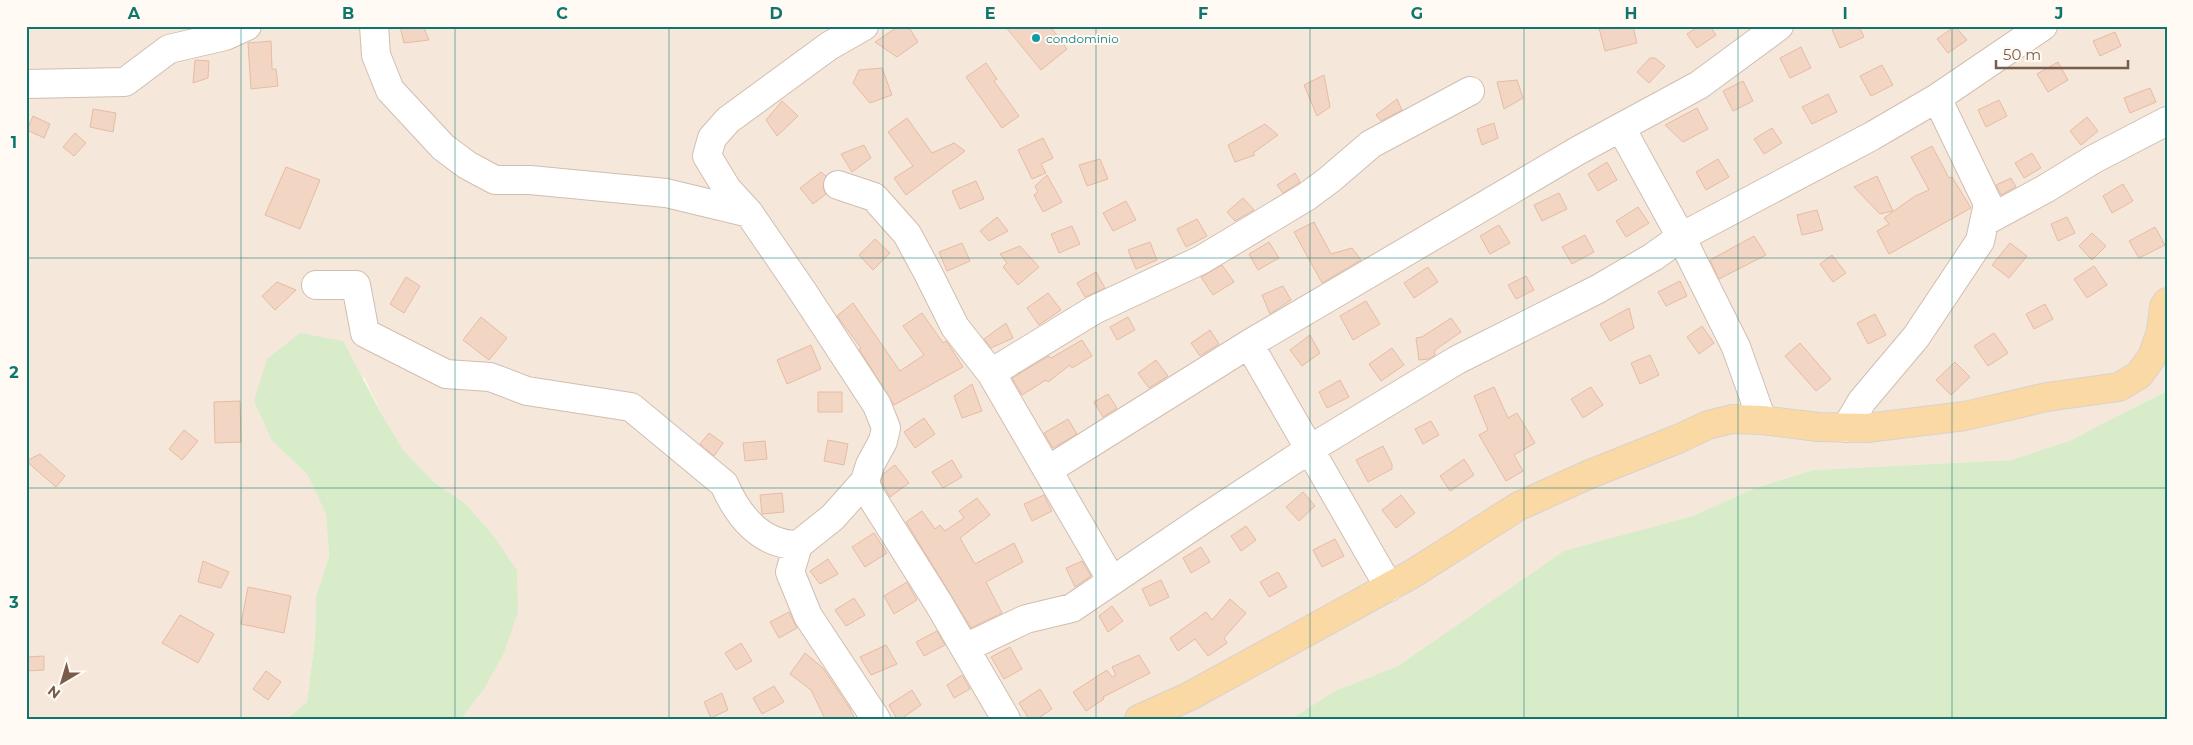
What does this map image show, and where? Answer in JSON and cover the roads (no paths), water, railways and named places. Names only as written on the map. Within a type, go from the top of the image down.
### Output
[{"type":"main road","points":[[1139,719],[1190,696],[1389,587],[1528,502],[1590,474],[1678,440],[1708,425],[1732,419],[1762,420],[1818,427],[1867,428],[1965,416],[2047,397],[2118,387],[2139,375],[2152,357],[2162,332],[2164,306],[2167,302]]},
{"type":"street","points":[[26,84],[125,82],[169,49],[225,36],[247,26]]},
{"type":"street","points":[[374,26],[376,54],[390,90],[443,147],[468,165],[496,180],[530,180],[666,194],[750,213]]},
{"type":"street","points":[[864,26],[829,46],[728,120],[712,138],[707,156],[728,189],[750,213],[877,405],[886,428],[883,441],[870,465],[865,481],[832,517],[798,545],[790,572],[808,616],[876,719]]},
{"type":"street","points":[[1048,470],[1249,344],[1578,150],[1699,85],[1779,26]]},
{"type":"street","points":[[965,648],[1026,619],[1072,608],[1204,518],[1310,449],[1457,360],[1598,289],[1653,257],[1681,237],[1872,136],[1937,98],[2043,26]]},
{"type":"street","points":[[991,373],[1094,310],[1201,260],[1306,197],[1371,144],[1470,91]]},
{"type":"street","points":[[1846,428],[1862,402],[1916,337],[1980,241],[1988,204],[1937,98]]},
{"type":"street","points":[[1984,222],[2045,189],[2094,159],[2167,121]]},
{"type":"street","points":[[1622,128],[1681,237],[1736,347],[1762,420]]},
{"type":"street","points":[[838,184],[874,197],[906,234],[927,271],[954,327],[991,373],[1112,581]]},
{"type":"street","points":[[316,284],[356,286],[365,333],[446,374],[490,377],[526,391],[631,407],[724,484],[743,519],[768,538],[798,545]]},
{"type":"street","points":[[1249,344],[1389,587]]},
{"type":"street","points":[[865,481],[869,493],[911,558],[1006,719]]},
{"type":"place","name":"condominio","points":[[1036,38]]}]
